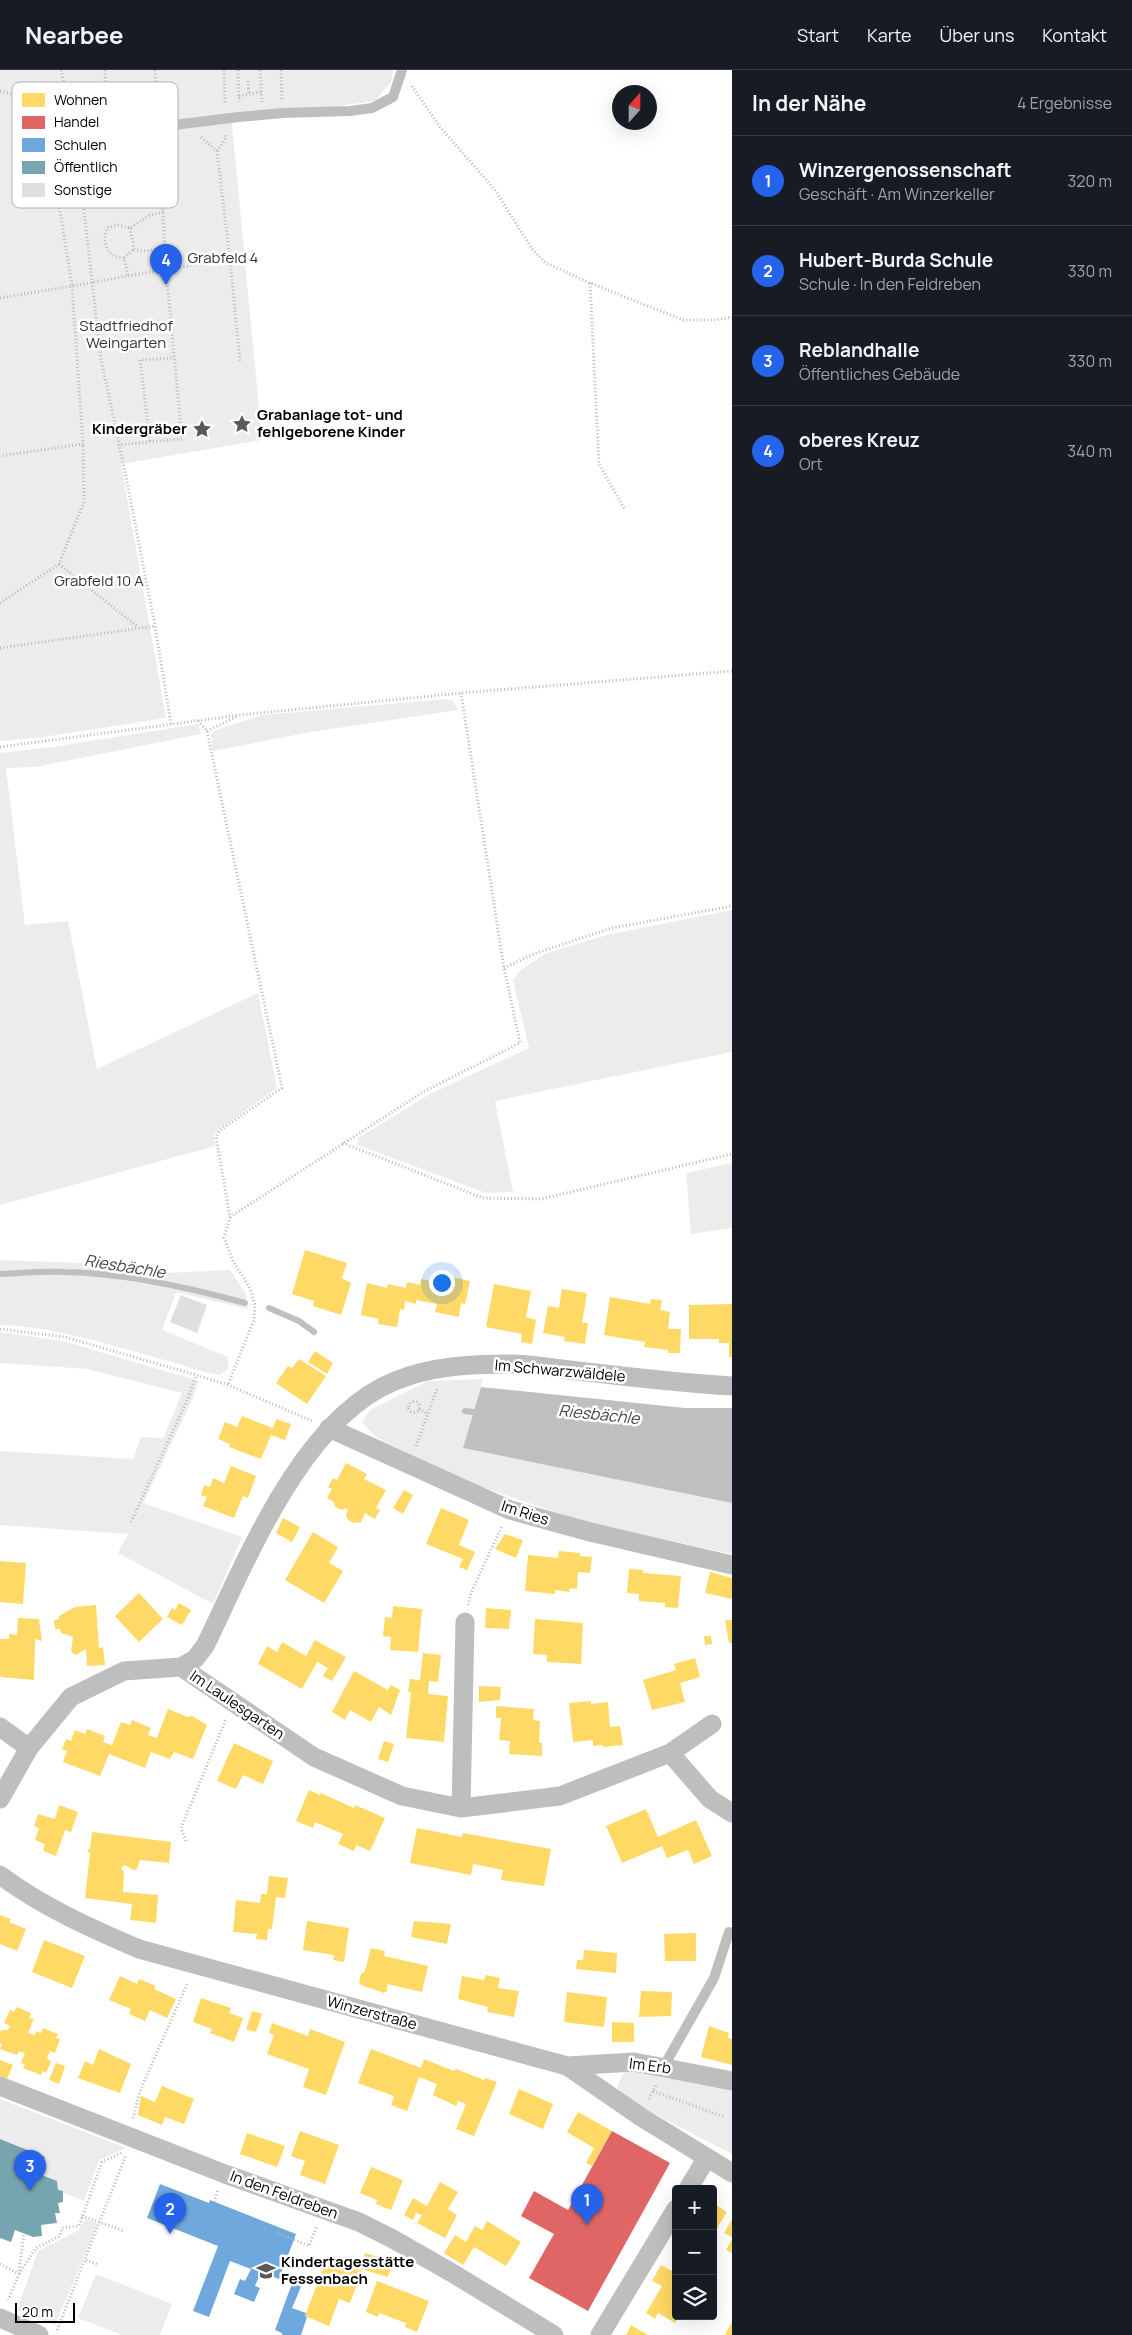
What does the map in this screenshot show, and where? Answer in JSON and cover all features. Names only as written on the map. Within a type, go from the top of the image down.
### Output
[{"type":"street","name":"Im Schwarzwäldele","points":[[181,1668],[195,1659],[205,1646],[268,1517],[305,1459],[329,1428],[361,1400],[394,1381],[445,1367],[512,1364],[732,1386]]},
{"type":"street","name":"Im Ries","points":[[329,1428],[409,1466],[510,1510],[590,1532],[732,1565]]},
{"type":"street","points":[[462,1808],[465,1622]]},
{"type":"street","name":"Im Laulesgarten","points":[[0,1799],[29,1748],[71,1697],[124,1671],[181,1668],[314,1757],[402,1796],[462,1808],[560,1796],[670,1753],[712,1724]]},
{"type":"street","points":[[0,1727],[29,1748]]},
{"type":"street","points":[[670,1753],[710,1799],[732,1813]]},
{"type":"street","name":"Winzerstraße","points":[[0,1875],[21,1891],[78,1923],[139,1949],[568,2066],[706,2159],[732,2173]]},
{"type":"street","name":"Im Erb","points":[[568,2066],[634,2062],[664,2066],[732,2081]]},
{"type":"street","name":"In den Feldreben","points":[[0,2086],[323,2210],[359,2222],[391,2238],[554,2335]]},
{"type":"street","points":[[690,2185],[706,2159]]},
{"type":"street","points":[[600,2335],[672,2216]]},
{"type":"street","points":[[0,2318],[39,2335]]},
{"type":"lane","points":[[178,124],[283,113],[350,111],[372,108],[393,97],[402,70]]},
{"type":"lane","points":[[664,2066],[714,1978],[730,1932]]},
{"type":"path","points":[[224,70],[225,118]]},
{"type":"path","points":[[238,70],[239,117]]},
{"type":"path","points":[[260,70],[262,115]]},
{"type":"path","points":[[281,70],[283,113]]},
{"type":"path","points":[[402,70],[440,127],[495,190],[532,249],[546,263],[590,284],[683,320],[717,320],[732,317]]},
{"type":"path","points":[[248,81],[249,94]]},
{"type":"path","points":[[239,96],[261,92]]},
{"type":"path","points":[[200,136],[217,150]]},
{"type":"path","points":[[226,138],[217,150],[240,361]]},
{"type":"path","points":[[0,603],[59,564],[84,502],[83,444],[72,286],[60,208]]},
{"type":"path","points":[[84,208],[100,360],[155,626],[170,724]]},
{"type":"path","points":[[118,445],[182,439],[166,269],[163,208]]},
{"type":"path","points":[[124,258],[108,251],[103,239],[107,228],[118,225],[130,228],[150,215],[163,212]]},
{"type":"path","points":[[130,228],[134,249]]},
{"type":"path","points":[[134,249],[142,251],[154,250],[165,244]]},
{"type":"path","points":[[124,258],[134,249]]},
{"type":"path","points":[[124,258],[128,275]]},
{"type":"path","points":[[0,298],[128,275],[230,260]]},
{"type":"path","points":[[590,284],[599,464],[625,510]]},
{"type":"path","points":[[150,441],[140,360],[174,358]]},
{"type":"path","points":[[0,456],[83,444]]},
{"type":"path","points":[[59,564],[138,628]]},
{"type":"path","points":[[0,648],[155,626]]},
{"type":"path","points":[[0,747],[240,715],[460,693],[732,671]]},
{"type":"path","points":[[230,1217],[342,1142],[423,1092],[520,1043],[504,968],[460,693]]},
{"type":"path","points":[[207,731],[240,715]]},
{"type":"path","points":[[198,720],[207,731],[282,1088],[220,1131],[216,1137],[230,1217],[224,1238],[233,1261],[250,1288],[255,1306],[254,1320],[228,1385]]},
{"type":"path","points":[[504,968],[536,953],[612,928],[732,906]]},
{"type":"path","points":[[342,1142],[483,1198],[541,1199],[732,1154]]},
{"type":"path","points":[[0,1329],[65,1337],[196,1375],[228,1385],[329,1428]]},
{"type":"path","points":[[409,1466],[445,1367]]},
{"type":"path","points":[[131,1522],[189,1396],[196,1375]]},
{"type":"path","points":[[418,1410],[428,1414]]},
{"type":"path","points":[[465,1622],[470,1593],[510,1510]]},
{"type":"path","points":[[186,1841],[181,1828],[183,1822],[233,1702]]},
{"type":"path","points":[[648,2100],[656,2083]]},
{"type":"path","points":[[653,2091],[724,2117]]},
{"type":"path","points":[[0,2318],[19,2274],[36,2248],[60,2236],[62,2228],[79,2226],[102,2162],[128,2150]]},
{"type":"path","points":[[278,2234],[309,2246],[323,2210]]},
{"type":"path","points":[[82,2216],[124,2231]]},
{"type":"path","points":[[19,2274],[24,2234]]},
{"type":"path","points":[[86,2260],[99,2265]]},
{"type":"path","points":[[0,2264],[19,2274]]},
{"type":"green space","name":"Stadtfriedhof Weingarten","points":[[0,70],[393,70],[391,82],[375,101],[330,107],[231,114],[262,440],[121,464],[166,718],[44,737],[0,741]]},
{"type":"green space","points":[[447,699],[453,701],[458,710],[311,732],[213,751],[211,734],[216,730],[262,715]]},
{"type":"green space","points":[[198,724],[201,734],[35,767],[6,768],[25,925],[68,921],[97,1069],[258,993],[277,1088],[218,1130],[214,1135],[215,1146],[0,1205],[0,753],[53,747]]},
{"type":"green space","points":[[732,910],[732,1052],[495,1101],[513,1192],[486,1193],[358,1145],[358,1138],[430,1094],[529,1048],[513,980],[521,970],[547,953],[607,935]]},
{"type":"green space","points":[[732,1163],[732,1228],[691,1234],[686,1173]]},
{"type":"green space","points":[[0,1260],[109,1264],[166,1273],[230,1270],[246,1294],[248,1309],[176,1292],[162,1330],[228,1357],[228,1369],[220,1375],[213,1374],[64,1333],[0,1325]]},
{"type":"green space","points":[[0,1332],[63,1341],[199,1381],[193,1398],[143,1503],[242,1537],[213,1604],[118,1553],[128,1534],[0,1525],[0,1451],[133,1459],[141,1437],[163,1438],[182,1393],[87,1369],[0,1363]]},
{"type":"green space","points":[[483,1379],[463,1448],[732,1503],[732,1554],[584,1522],[459,1479],[377,1438],[362,1422],[370,1410],[428,1381]]},
{"type":"green space","points":[[636,2068],[732,2087],[732,2154],[628,2100],[620,2093],[617,2086],[624,2072]]},
{"type":"green space","points":[[0,2099],[126,2148],[99,2160],[84,2201],[58,2190],[57,2181],[39,2174],[45,2157],[0,2139]]},
{"type":"green space","points":[[85,2219],[98,2224],[55,2325],[17,2310],[38,2251],[79,2230]]},
{"type":"green space","points":[[96,2274],[172,2304],[160,2335],[122,2335],[78,2318]]},
{"type":"water","points":[[481,1387],[685,1408],[732,1408],[732,1503],[463,1448]]},
{"type":"building: Wohnen","points":[[305,1250],[347,1263],[342,1278],[351,1283],[341,1315],[313,1306],[314,1301],[292,1294]]},
{"type":"building: Wohnen","points":[[438,1274],[470,1281],[465,1304],[461,1303],[459,1317],[435,1312],[437,1304],[416,1300],[416,1304],[405,1301],[404,1310],[400,1309],[397,1327],[378,1324],[379,1319],[361,1315],[367,1283],[387,1288],[388,1284],[406,1288],[407,1282],[420,1285],[421,1279],[436,1282]]},
{"type":"building: Wohnen","points":[[494,1284],[531,1291],[526,1317],[536,1320],[532,1344],[521,1342],[522,1334],[486,1327]]},
{"type":"building: Wohnen","points":[[562,1289],[587,1293],[582,1323],[588,1323],[585,1344],[564,1341],[565,1337],[543,1333],[548,1306],[559,1308]]},
{"type":"building: Wohnen","points":[[610,1297],[650,1304],[651,1299],[662,1300],[660,1310],[670,1312],[668,1329],[681,1329],[680,1353],[668,1353],[668,1350],[644,1347],[645,1342],[604,1335]]},
{"type":"building: Wohnen","points":[[732,1304],[732,1357],[729,1357],[729,1343],[719,1343],[719,1339],[689,1339],[689,1305]]},
{"type":"building: Wohnen","points":[[315,1351],[333,1363],[327,1374],[308,1362]]},
{"type":"building: Wohnen","points":[[299,1359],[326,1376],[307,1404],[276,1383],[288,1366],[292,1368]]},
{"type":"building: Wohnen","points":[[242,1416],[273,1428],[276,1419],[291,1424],[285,1440],[271,1435],[261,1459],[229,1447],[230,1444],[218,1439],[225,1422],[237,1427]]},
{"type":"building: Wohnen","points":[[346,1463],[367,1474],[364,1479],[386,1490],[376,1508],[380,1510],[375,1519],[365,1513],[361,1522],[354,1523],[348,1520],[346,1515],[348,1510],[335,1507],[334,1502],[327,1498],[332,1489],[328,1487],[333,1478],[337,1480]]},
{"type":"building: Wohnen","points":[[231,1466],[256,1476],[248,1498],[243,1496],[234,1518],[203,1506],[207,1497],[201,1495],[204,1485],[210,1487],[213,1478],[224,1483]]},
{"type":"building: Wohnen","points":[[404,1490],[413,1495],[403,1514],[393,1508]]},
{"type":"building: Wohnen","points":[[441,1508],[469,1520],[459,1545],[475,1552],[467,1570],[459,1567],[463,1559],[426,1544]]},
{"type":"building: Wohnen","points":[[283,1518],[300,1527],[292,1542],[276,1533]]},
{"type":"building: Wohnen","points":[[313,1532],[338,1547],[329,1563],[343,1571],[324,1603],[285,1580]]},
{"type":"building: Wohnen","points":[[505,1534],[523,1540],[516,1558],[495,1549]]},
{"type":"building: Wohnen","points":[[559,1551],[580,1553],[580,1556],[592,1557],[590,1573],[578,1572],[577,1589],[570,1588],[569,1592],[555,1590],[555,1594],[525,1591],[528,1555],[558,1558]]},
{"type":"building: Wohnen","points":[[0,1561],[26,1563],[23,1604],[0,1602]]},
{"type":"building: Wohnen","points":[[629,1569],[643,1570],[643,1573],[681,1576],[678,1608],[665,1607],[665,1603],[639,1601],[639,1594],[627,1593]]},
{"type":"building: Wohnen","points":[[710,1572],[732,1578],[732,1599],[705,1593]]},
{"type":"building: Wohnen","points":[[139,1593],[163,1619],[139,1642],[115,1616]]},
{"type":"building: Wohnen","points":[[179,1603],[191,1610],[182,1625],[167,1617],[172,1608],[175,1610]]},
{"type":"building: Wohnen","points":[[96,1605],[99,1648],[103,1647],[105,1665],[87,1666],[86,1649],[76,1655],[71,1652],[73,1637],[61,1633],[60,1629],[55,1629],[54,1620],[59,1619],[59,1616],[75,1607]]},
{"type":"building: Wohnen","points":[[393,1606],[422,1609],[418,1652],[390,1650],[391,1637],[383,1636],[385,1617],[392,1618]]},
{"type":"building: Wohnen","points":[[486,1608],[511,1610],[509,1629],[485,1628]]},
{"type":"building: Wohnen","points":[[18,1618],[39,1619],[42,1641],[35,1639],[34,1680],[0,1677],[0,1639],[9,1639],[9,1634],[17,1635]]},
{"type":"building: Wohnen","points":[[535,1619],[583,1623],[581,1664],[547,1662],[547,1655],[533,1654]]},
{"type":"building: Wohnen","points":[[725,1620],[732,1620],[732,1643],[729,1643]]},
{"type":"building: Wohnen","points":[[704,1636],[711,1636],[712,1644],[705,1645]]},
{"type":"building: Wohnen","points":[[315,1640],[346,1657],[332,1681],[323,1676],[328,1668],[317,1662],[302,1689],[258,1664],[267,1646],[277,1652],[282,1642],[306,1656]]},
{"type":"building: Wohnen","points":[[423,1653],[441,1655],[438,1682],[429,1681],[428,1694],[448,1696],[444,1742],[406,1738],[411,1692],[408,1692],[410,1679],[420,1680]]},
{"type":"building: Wohnen","points":[[695,1658],[700,1677],[680,1683],[685,1702],[652,1710],[643,1680],[676,1670],[674,1664]]},
{"type":"building: Wohnen","points":[[354,1671],[388,1690],[391,1685],[400,1690],[391,1715],[379,1707],[371,1722],[350,1710],[345,1720],[332,1712]]},
{"type":"building: Wohnen","points":[[479,1686],[501,1687],[500,1700],[479,1702]]},
{"type":"building: Wohnen","points":[[591,1701],[591,1704],[608,1702],[610,1727],[620,1726],[623,1745],[593,1746],[593,1740],[573,1742],[569,1703]]},
{"type":"building: Wohnen","points":[[496,1706],[534,1709],[533,1720],[540,1721],[539,1742],[542,1743],[542,1756],[509,1754],[510,1741],[499,1740],[501,1718],[496,1718]]},
{"type":"building: Wohnen","points":[[168,1709],[188,1717],[192,1716],[207,1725],[193,1759],[174,1752],[170,1759],[151,1752],[145,1768],[109,1754],[100,1776],[63,1762],[67,1751],[62,1749],[66,1739],[71,1741],[75,1730],[85,1734],[87,1729],[105,1736],[103,1742],[112,1745],[121,1722],[130,1725],[132,1720],[151,1728],[148,1735],[157,1738]]},
{"type":"building: Wohnen","points":[[384,1741],[394,1744],[388,1762],[378,1759]]},
{"type":"building: Wohnen","points":[[234,1743],[273,1761],[263,1784],[243,1775],[236,1789],[217,1781]]},
{"type":"building: Wohnen","points":[[309,1790],[320,1795],[321,1793],[354,1808],[355,1805],[385,1818],[370,1851],[356,1845],[354,1851],[338,1844],[343,1834],[315,1822],[313,1828],[296,1821]]},
{"type":"building: Wohnen","points":[[59,1805],[78,1812],[71,1832],[65,1830],[56,1856],[43,1851],[45,1844],[35,1840],[39,1828],[34,1826],[38,1814],[55,1819]]},
{"type":"building: Wohnen","points":[[646,1809],[658,1837],[696,1820],[712,1856],[694,1864],[688,1850],[667,1858],[662,1846],[622,1863],[606,1826]]},
{"type":"building: Wohnen","points":[[417,1828],[462,1837],[463,1833],[551,1849],[544,1886],[501,1880],[503,1870],[473,1864],[471,1875],[410,1863]]},
{"type":"building: Wohnen","points":[[92,1832],[171,1842],[169,1863],[140,1860],[137,1869],[133,1870],[125,1865],[121,1868],[124,1872],[123,1892],[158,1895],[156,1923],[130,1920],[132,1904],[85,1898],[90,1853],[87,1851],[90,1848]]},
{"type":"building: Wohnen","points":[[269,1876],[288,1878],[285,1898],[276,1897],[272,1929],[268,1929],[267,1940],[256,1939],[257,1934],[233,1932],[236,1900],[260,1903],[261,1894],[267,1894]]},
{"type":"building: Wohnen","points":[[0,1915],[11,1919],[9,1922],[26,1929],[17,1951],[0,1944]]},
{"type":"building: Wohnen","points":[[307,1921],[349,1928],[344,1962],[333,1960],[334,1955],[303,1950]]},
{"type":"building: Wohnen","points":[[414,1921],[451,1924],[447,1944],[411,1937]]},
{"type":"building: Wohnen","points":[[696,1933],[696,1961],[665,1961],[664,1934]]},
{"type":"building: Wohnen","points":[[44,1940],[85,1956],[72,1988],[32,1972]]},
{"type":"building: Wohnen","points":[[371,1948],[385,1951],[384,1956],[428,1966],[422,1992],[387,1984],[387,1991],[384,1993],[361,1985],[359,1982],[361,1974],[365,1971]]},
{"type":"building: Wohnen","points":[[584,1950],[617,1953],[616,1973],[576,1969],[577,1960],[583,1960]]},
{"type":"building: Wohnen","points":[[486,1975],[500,1978],[498,1988],[519,1991],[514,2017],[487,2012],[488,2007],[458,1999],[462,1976],[484,1980]]},
{"type":"building: Wohnen","points":[[120,1976],[137,1984],[139,1979],[156,1986],[154,1989],[176,1999],[167,2018],[150,2010],[145,2021],[129,2014],[131,2009],[109,2000]]},
{"type":"building: Wohnen","points":[[641,1991],[672,1992],[671,2016],[639,2017]]},
{"type":"building: Wohnen","points":[[567,1992],[607,1997],[604,2027],[564,2022]]},
{"type":"building: Wohnen","points":[[201,1998],[231,2008],[229,2013],[243,2018],[234,2042],[210,2033],[212,2029],[193,2022]]},
{"type":"building: Wohnen","points":[[17,2007],[31,2013],[29,2018],[34,2019],[28,2033],[35,2035],[36,2031],[41,2033],[43,2028],[58,2034],[56,2038],[60,2039],[55,2053],[50,2051],[47,2058],[51,2062],[46,2073],[43,2071],[41,2075],[23,2068],[25,2064],[21,2063],[25,2053],[19,2051],[17,2055],[0,2049],[2,2044],[0,2043],[1,2030],[8,2030],[10,2026],[4,2023],[10,2010],[14,2012]]},
{"type":"building: Wohnen","points":[[252,2011],[262,2014],[256,2032],[246,2029]]},
{"type":"building: Wohnen","points":[[612,2022],[634,2023],[634,2042],[612,2042]]},
{"type":"building: Wohnen","points":[[272,2023],[308,2036],[310,2029],[345,2042],[326,2095],[303,2087],[309,2069],[267,2054],[274,2035],[269,2033]]},
{"type":"building: Wohnen","points":[[709,2026],[729,2033],[728,2038],[732,2039],[732,2065],[701,2057]]},
{"type":"building: Wohnen","points":[[99,2049],[131,2064],[120,2093],[78,2078],[85,2061],[93,2065]]},
{"type":"building: Wohnen","points":[[371,2049],[421,2068],[424,2059],[454,2071],[456,2069],[484,2080],[485,2078],[497,2082],[474,2136],[456,2129],[466,2104],[458,2101],[456,2106],[433,2095],[437,2084],[419,2077],[407,2111],[391,2105],[394,2096],[358,2083]]},
{"type":"building: Wohnen","points":[[0,2060],[13,2065],[7,2079],[0,2076]]},
{"type":"building: Wohnen","points":[[56,2063],[65,2066],[59,2084],[49,2080]]},
{"type":"building: Wohnen","points":[[162,2086],[194,2099],[184,2124],[165,2117],[162,2125],[138,2115],[141,2096],[155,2102]]},
{"type":"building: Wohnen","points":[[519,2089],[553,2104],[543,2129],[509,2114]]},
{"type":"building: Wohnen","points":[[578,2112],[612,2131],[592,2166],[586,2163],[594,2148],[567,2132]]},
{"type":"building: Wohnen","points":[[300,2131],[339,2145],[325,2184],[300,2175],[305,2161],[291,2156]]},
{"type":"building: Wohnen","points":[[247,2133],[285,2146],[277,2167],[240,2154]]},
{"type":"building: Wohnen","points":[[371,2167],[403,2180],[391,2210],[376,2204],[377,2200],[360,2193]]},
{"type":"building: Wohnen","points":[[440,2182],[458,2192],[448,2209],[457,2215],[445,2238],[417,2223],[422,2215],[416,2213],[413,2220],[404,2215],[413,2198],[427,2206]]},
{"type":"building: Wohnen","points":[[717,2206],[727,2212],[717,2228]]},
{"type":"building: Wohnen","points":[[732,2219],[732,2237],[724,2233]]},
{"type":"building: Wohnen","points":[[487,2221],[521,2242],[506,2266],[474,2247],[463,2265],[444,2253],[455,2235],[466,2242],[475,2226],[482,2230]]},
{"type":"building: Wohnen","points":[[732,2239],[732,2253],[726,2250]]},
{"type":"building: Wohnen","points":[[365,2253],[393,2261],[388,2277],[361,2269]]},
{"type":"building: Wohnen","points":[[325,2264],[344,2271],[347,2265],[362,2271],[350,2303],[339,2299],[329,2326],[305,2316]]},
{"type":"building: Wohnen","points":[[661,2265],[672,2271],[672,2320],[677,2320],[675,2323],[658,2313],[655,2319],[646,2313],[662,2286],[652,2281]]},
{"type":"building: Wohnen","points":[[377,2281],[429,2301],[417,2332],[405,2327],[406,2323],[379,2313],[378,2317],[366,2312]]},
{"type":"building: Wohnen","points":[[732,2322],[732,2335],[725,2335]]},
{"type":"building: Wohnen","points":[[631,2325],[648,2335],[626,2335]]},
{"type":"building: Handel","points":[[612,2131],[670,2163],[588,2311],[529,2278],[554,2234],[521,2216],[534,2191],[568,2210]]},
{"type":"building: Schulen","points":[[160,2184],[209,2203],[210,2200],[296,2234],[279,2279],[261,2272],[255,2286],[260,2288],[254,2302],[234,2294],[240,2279],[245,2281],[251,2269],[230,2261],[209,2317],[193,2311],[218,2246],[147,2218]]},
{"type":"building: Schulen","points":[[294,2278],[303,2282],[292,2308],[306,2313],[305,2316],[307,2317],[301,2335],[282,2335],[282,2333],[275,2330]]},
{"type":"building: Öffentlich","points":[[0,2139],[45,2157],[39,2174],[57,2181],[58,2190],[63,2191],[63,2202],[58,2203],[60,2213],[55,2213],[57,2223],[41,2225],[42,2236],[33,2237],[15,2230],[11,2242],[0,2238]]},
{"type":"building: Sonstige","points":[[181,1295],[207,1305],[197,1333],[170,1322]]},
{"type":"waterway","name":"Riesbächle","points":[[0,1274],[57,1272],[110,1275],[178,1286],[245,1303]]},
{"type":"waterway","name":"Riesbächle","points":[[269,1308],[299,1321],[314,1332]]},
{"type":"waterway","name":"Riesbächle","points":[[465,1411],[482,1413]]},
{"type":"place","name":"oberes Kreuz","points":[[166,285]]},
{"type":"place","name":"Grabanlage tot- und fehlgeborene Kinder","points":[[242,424]]},
{"type":"place","name":"Kindergräber","points":[[202,429]]},
{"type":"place","name":"Reblandhalle","points":[[30,2191]]},
{"type":"place","name":"Winzergenossenschaft","points":[[587,2225]]},
{"type":"place","name":"Hubert-Burda Schule","points":[[170,2234]]},
{"type":"place","name":"Kindertagesstätte Fessenbach","points":[[266,2271]]},
{"type":"park label","name":"Grabfeld 4","points":[[223,258]]},
{"type":"park label","name":"Grabfeld 10 A","points":[[99,581]]}]
